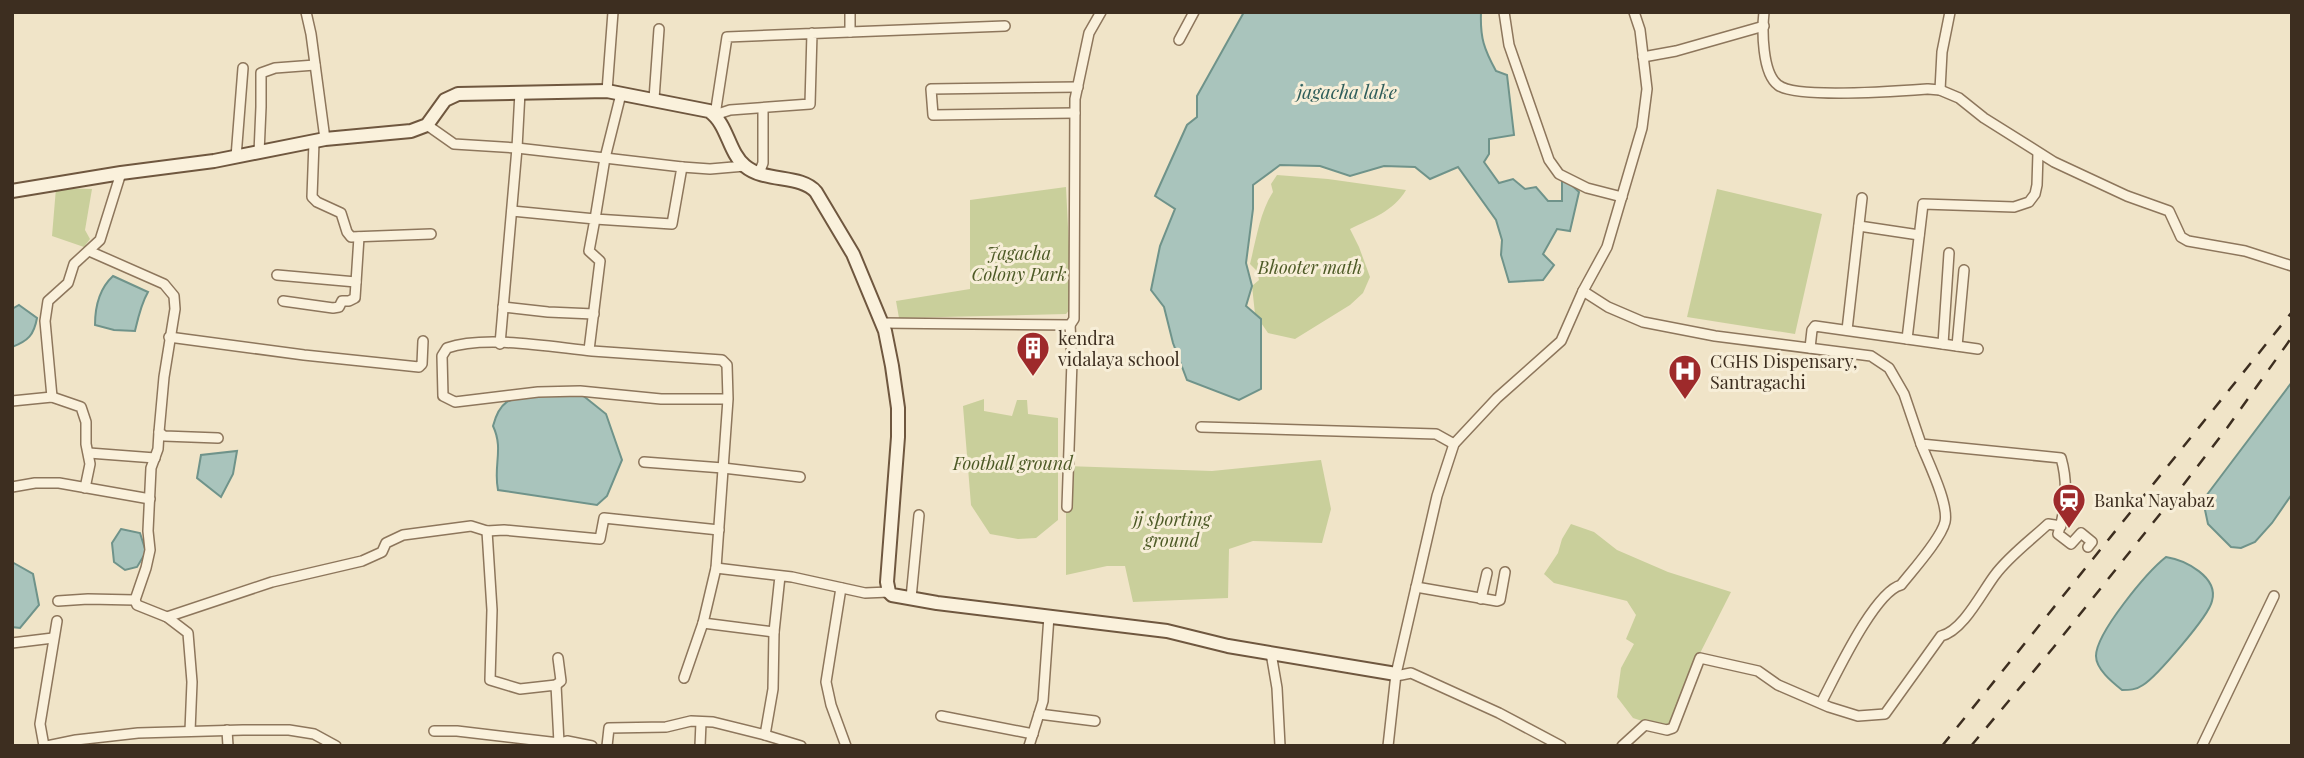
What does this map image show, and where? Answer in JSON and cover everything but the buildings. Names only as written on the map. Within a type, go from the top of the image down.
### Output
[{"type":"main road","points":[[12,191],[236,157],[320,141],[411,131],[426,125],[445,100],[458,94],[607,91],[702,108],[715,115],[745,166],[779,179],[804,183],[816,192],[853,254],[881,323],[892,366],[898,408],[887,582],[889,592],[896,596],[1167,631],[1228,646],[1396,675]]},
{"type":"street","points":[[306,12],[315,65],[320,141],[312,197],[341,214],[351,237],[431,234]]},
{"type":"street","points":[[607,91],[613,12]]},
{"type":"street","points":[[849,32],[850,12]]},
{"type":"street","points":[[1067,507],[1072,361],[1070,324],[1074,319],[1075,113],[1089,33],[1101,12]]},
{"type":"street","points":[[1179,40],[1194,12]]},
{"type":"street","points":[[1504,12],[1509,45],[1549,160],[1559,174],[1587,188],[1622,197]]},
{"type":"street","points":[[1388,746],[1396,675],[1437,496],[1454,444],[1497,398],[1561,341],[1583,291],[1607,247],[1642,128],[1647,89],[1640,30],[1634,12]]},
{"type":"street","points":[[1764,12],[1765,51],[1770,74],[1777,85],[1785,89],[1818,94],[1940,90],[1959,98],[1984,118],[2038,153],[2127,196],[2169,211],[2180,237],[2188,241],[2245,251],[2292,266]]},
{"type":"street","points":[[1940,90],[1942,52],[1950,12]]},
{"type":"street","points":[[811,33],[810,104],[730,110],[715,115],[727,37],[811,33],[1005,26]]},
{"type":"street","points":[[1643,57],[1676,51],[1764,26]]},
{"type":"street","points":[[654,99],[659,29]]},
{"type":"street","points":[[258,153],[261,73],[275,68],[315,65]]},
{"type":"street","points":[[236,157],[243,68]]},
{"type":"street","points":[[1075,113],[933,115],[930,89],[1078,87]]},
{"type":"street","points":[[499,344],[520,92]]},
{"type":"street","points":[[589,350],[600,261],[589,251],[605,158],[621,93]]},
{"type":"street","points":[[759,173],[763,163],[763,108]]},
{"type":"street","points":[[426,125],[454,144],[517,148],[682,167],[710,169],[745,166]]},
{"type":"street","points":[[1907,339],[1923,204],[2014,207],[2029,202],[2035,194],[2038,153]]},
{"type":"street","points":[[512,211],[672,225],[682,167]]},
{"type":"street","points":[[52,397],[45,320],[48,301],[68,283],[74,264],[100,240],[121,173]]},
{"type":"street","points":[[1847,330],[1862,198]]},
{"type":"street","points":[[1859,226],[1919,235]]},
{"type":"street","points":[[283,301],[333,308],[339,307],[342,301],[355,298],[359,237]]},
{"type":"street","points":[[89,251],[164,284],[174,296],[175,309],[159,412],[159,432],[151,468],[148,531],[150,550],[135,600],[137,606],[167,617],[188,634],[192,682],[190,731]]},
{"type":"street","points":[[1944,344],[1949,253]]},
{"type":"street","points":[[1958,346],[1964,270]]},
{"type":"street","points":[[277,275],[356,282]]},
{"type":"street","points":[[1583,291],[1608,307],[1643,322],[1715,336],[1871,356],[1889,368],[1904,394],[1945,509],[1945,523],[1901,585],[1886,594],[1869,614],[1821,703]]},
{"type":"street","points":[[503,307],[594,314]]},
{"type":"street","points":[[881,323],[1070,324]]},
{"type":"street","points":[[1810,348],[1815,326],[1978,349]]},
{"type":"street","points":[[169,337],[419,367],[422,364],[423,341]]},
{"type":"street","points":[[684,678],[704,624],[716,568],[728,400],[727,365],[722,360],[553,345],[461,344],[447,348],[442,356],[443,396],[454,402],[538,392],[580,391],[661,399],[728,400]]},
{"type":"street","points":[[12,401],[52,397],[81,407],[86,422],[90,464],[85,488]]},
{"type":"street","points":[[1201,427],[1436,433],[1454,444]]},
{"type":"street","points":[[159,432],[164,436],[218,438]]},
{"type":"street","points":[[1922,444],[2061,458],[2066,476],[2058,534],[2071,544],[2081,533],[2092,542],[2088,547]]},
{"type":"street","points":[[89,453],[155,457]]},
{"type":"street","points":[[644,462],[800,477]]},
{"type":"street","points":[[12,487],[59,483],[149,499]]},
{"type":"street","points":[[911,598],[919,515]]},
{"type":"street","points":[[167,617],[272,582],[362,561],[382,552],[386,543],[403,536],[471,527],[487,531],[504,530],[600,539],[604,518],[719,530]]},
{"type":"street","points":[[1622,746],[1645,724],[1668,730],[1673,728],[1700,658],[1758,671],[1777,685],[1858,716],[1885,714],[1941,636],[1951,634],[1996,574],[2048,524],[2061,526]]},
{"type":"street","points":[[487,531],[492,610],[490,680],[520,689],[555,685],[561,681],[558,658]]},
{"type":"street","points":[[716,568],[780,576],[865,593],[889,592]]},
{"type":"street","points":[[1416,587],[1500,600],[1505,572]]},
{"type":"street","points":[[1481,598],[1486,573]]},
{"type":"street","points":[[765,734],[773,689],[774,632],[780,576]]},
{"type":"street","points":[[841,588],[826,682],[846,746]]},
{"type":"street","points":[[2202,746],[2274,596]]},
{"type":"street","points":[[58,601],[88,598],[135,600]]},
{"type":"street","points":[[1029,746],[1042,701],[1049,616]]},
{"type":"street","points":[[57,621],[40,724],[46,746],[106,736],[227,730],[289,730],[314,734],[336,746]]},
{"type":"street","points":[[704,624],[774,632]]},
{"type":"street","points":[[12,643],[53,639]]},
{"type":"street","points":[[1271,653],[1277,688],[1280,746]]},
{"type":"street","points":[[1396,675],[1411,673],[1499,713],[1562,746]]},
{"type":"street","points":[[555,685],[558,744]]},
{"type":"street","points":[[1039,715],[1095,721]]},
{"type":"street","points":[[941,716],[1033,734]]},
{"type":"street","points":[[607,746],[609,728],[666,727],[691,721],[737,727],[765,734],[790,745],[801,746]]},
{"type":"street","points":[[700,746],[701,722]]},
{"type":"street","points":[[227,730],[229,746]]},
{"type":"street","points":[[434,731],[558,744],[567,741],[592,746]]},
{"type":"green space","name":"Bhooter math","points":[[1277,175],[1406,190],[1388,209],[1350,229],[1370,277],[1363,293],[1350,305],[1295,339],[1268,333],[1255,314],[1252,286],[1259,280],[1257,271],[1250,264],[1262,217],[1273,192],[1271,184]]},
{"type":"green space","name":"Jagacha Colony Park","points":[[1066,187],[1072,307],[1066,314],[899,318],[896,301],[970,289],[970,200]]},
{"type":"green space","points":[[56,188],[92,189],[85,230],[90,239],[84,247],[52,236]]},
{"type":"green space","points":[[1717,189],[1822,214],[1795,334],[1687,317]]},
{"type":"green space","name":"Football ground","points":[[984,399],[984,411],[1012,416],[1017,400],[1027,400],[1028,414],[1058,418],[1058,520],[1036,538],[1018,539],[990,534],[971,505],[963,406]]},
{"type":"green space","name":"jj sporting ground","points":[[1321,460],[1331,509],[1322,543],[1253,541],[1229,549],[1228,598],[1133,602],[1125,566],[1107,566],[1066,575],[1066,466],[1212,471]]},
{"type":"green space","points":[[1571,524],[1594,532],[1617,550],[1668,572],[1731,592],[1690,673],[1670,730],[1633,718],[1617,697],[1621,668],[1634,644],[1626,639],[1636,615],[1627,601],[1554,583],[1544,574],[1558,553]]},
{"type":"water","name":"jagacha lake","points":[[1244,12],[1481,12],[1482,36],[1488,56],[1496,71],[1507,75],[1514,135],[1489,139],[1489,154],[1484,162],[1499,183],[1513,179],[1525,189],[1536,187],[1548,201],[1562,201],[1562,176],[1579,192],[1570,231],[1557,229],[1543,254],[1554,265],[1543,280],[1509,282],[1501,255],[1502,240],[1496,220],[1458,167],[1430,179],[1415,167],[1384,166],[1350,176],[1320,166],[1280,165],[1253,185],[1253,209],[1246,263],[1252,286],[1246,306],[1261,319],[1261,389],[1239,400],[1187,380],[1173,343],[1164,307],[1151,290],[1160,246],[1175,209],[1155,196],[1187,125],[1197,117],[1197,96]]},
{"type":"water","points":[[113,276],[148,292],[135,331],[114,330],[95,325],[99,298]]},
{"type":"water","points":[[19,305],[37,318],[29,337],[12,347],[12,309]]},
{"type":"water","points":[[2292,382],[2292,494],[2255,542],[2241,548],[2231,547],[2208,524],[2206,496]]},
{"type":"water","points":[[540,394],[581,394],[606,414],[622,460],[607,496],[597,505],[498,490],[498,442],[493,426],[496,416],[509,401]]},
{"type":"water","points":[[237,451],[233,474],[221,497],[197,478],[201,455]]},
{"type":"water","points":[[121,529],[140,533],[146,552],[137,567],[125,570],[114,562],[112,543]]},
{"type":"water","points":[[2166,557],[2191,566],[2206,577],[2213,592],[2212,601],[2192,632],[2150,680],[2140,687],[2122,690],[2099,666],[2096,656],[2098,646],[2124,604]]},
{"type":"water","points":[[12,562],[33,574],[39,605],[20,628],[12,627]]},
{"type":"railway","points":[[1942,746],[2292,312]]},
{"type":"railway","points":[[1971,746],[2184,484],[2292,337]]},
{"type":"place","name":"kendra vidalaya school","points":[[1033,378]]},
{"type":"place","name":"CGHS Dispensary, Santragachi","points":[[1685,401]]},
{"type":"place","name":"Banka Nayabaz","points":[[2069,530]]}]
